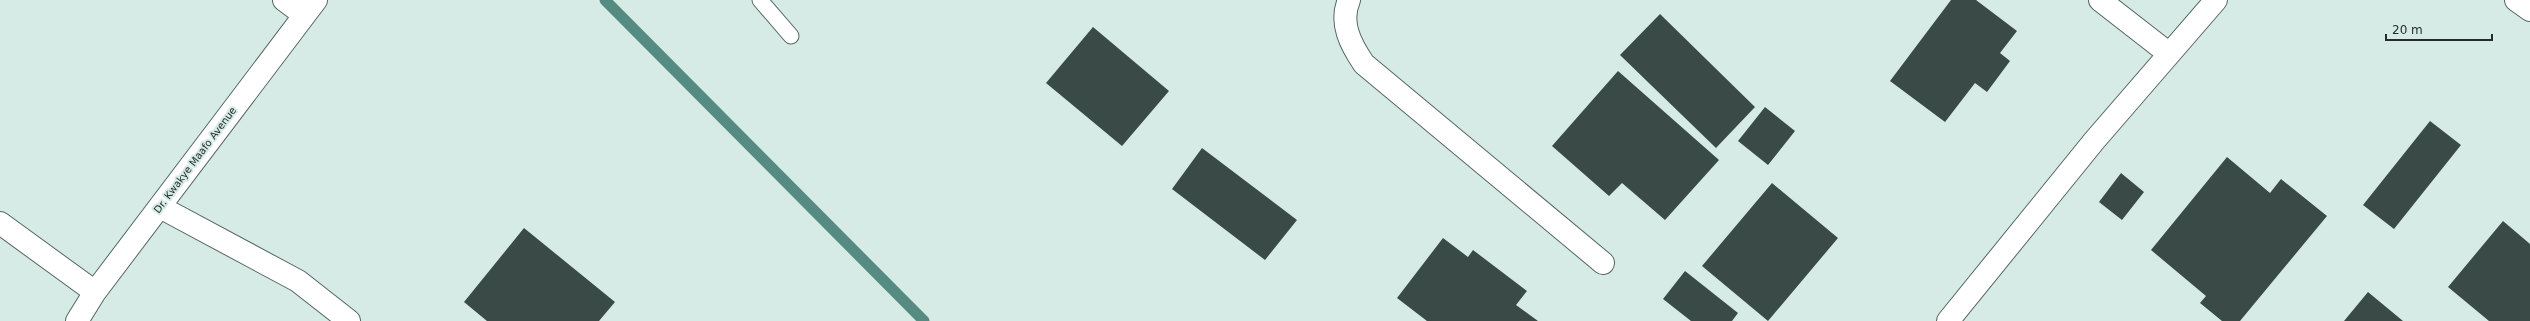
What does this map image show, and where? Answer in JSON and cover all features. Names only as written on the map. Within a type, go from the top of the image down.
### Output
[{"type":"street","points":[[284,0],[310,8]]},
{"type":"street","points":[[1349,0],[1346,8],[1346,24],[1349,42],[1364,64],[1603,263]]},
{"type":"street","points":[[2100,0],[2168,53]]},
{"type":"street","points":[[1948,321],[2094,140],[2168,53],[2216,0]]},
{"type":"street","points":[[2516,0],[2530,10]]},
{"type":"street","name":"Dr. Kwakye Maafo Avenue","points":[[77,321],[95,292],[310,8]]},
{"type":"street","points":[[160,207],[298,281],[349,321]]},
{"type":"street","points":[[0,223],[95,292]]},
{"type":"lane","points":[[760,0],[791,36]]},
{"type":"building","points":[[1951,0],[1976,0],[2017,31],[2000,53],[2010,61],[1987,92],[1975,83],[1945,122],[1890,81]]},
{"type":"building","points":[[1660,14],[1755,107],[1716,148],[1620,55]]},
{"type":"building","points":[[1093,27],[1169,91],[1122,146],[1046,83]]},
{"type":"building","points":[[1618,71],[1719,160],[1665,220],[1622,183],[1609,196],[1552,146]]},
{"type":"building","points":[[1765,107],[1795,131],[1768,165],[1738,141]]},
{"type":"building","points":[[2430,121],[2461,145],[2394,229],[2363,205]]},
{"type":"building","points":[[1202,148],[1297,220],[1265,260],[1172,189]]},
{"type":"building","points":[[2227,157],[2270,193],[2281,179],[2327,216],[2240,321],[2222,321],[2200,303],[2206,296],[2151,250]]},
{"type":"building","points":[[2121,173],[2144,192],[2122,220],[2099,202]]},
{"type":"building","points":[[1772,183],[1838,238],[1768,321],[1702,266]]},
{"type":"building","points":[[2503,221],[2530,244],[2530,321],[2489,321],[2448,287]]},
{"type":"building","points":[[524,228],[615,302],[599,321],[487,321],[464,302]]},
{"type":"building","points":[[1443,238],[1468,257],[1473,250],[1527,291],[1516,305],[1538,321],[1427,321],[1397,298]]},
{"type":"building","points":[[1685,271],[1738,313],[1732,321],[1691,321],[1663,299]]},
{"type":"building","points":[[2368,292],[2403,321],[2344,321]]},
{"type":"waterway","points":[[605,0],[924,321]]}]
